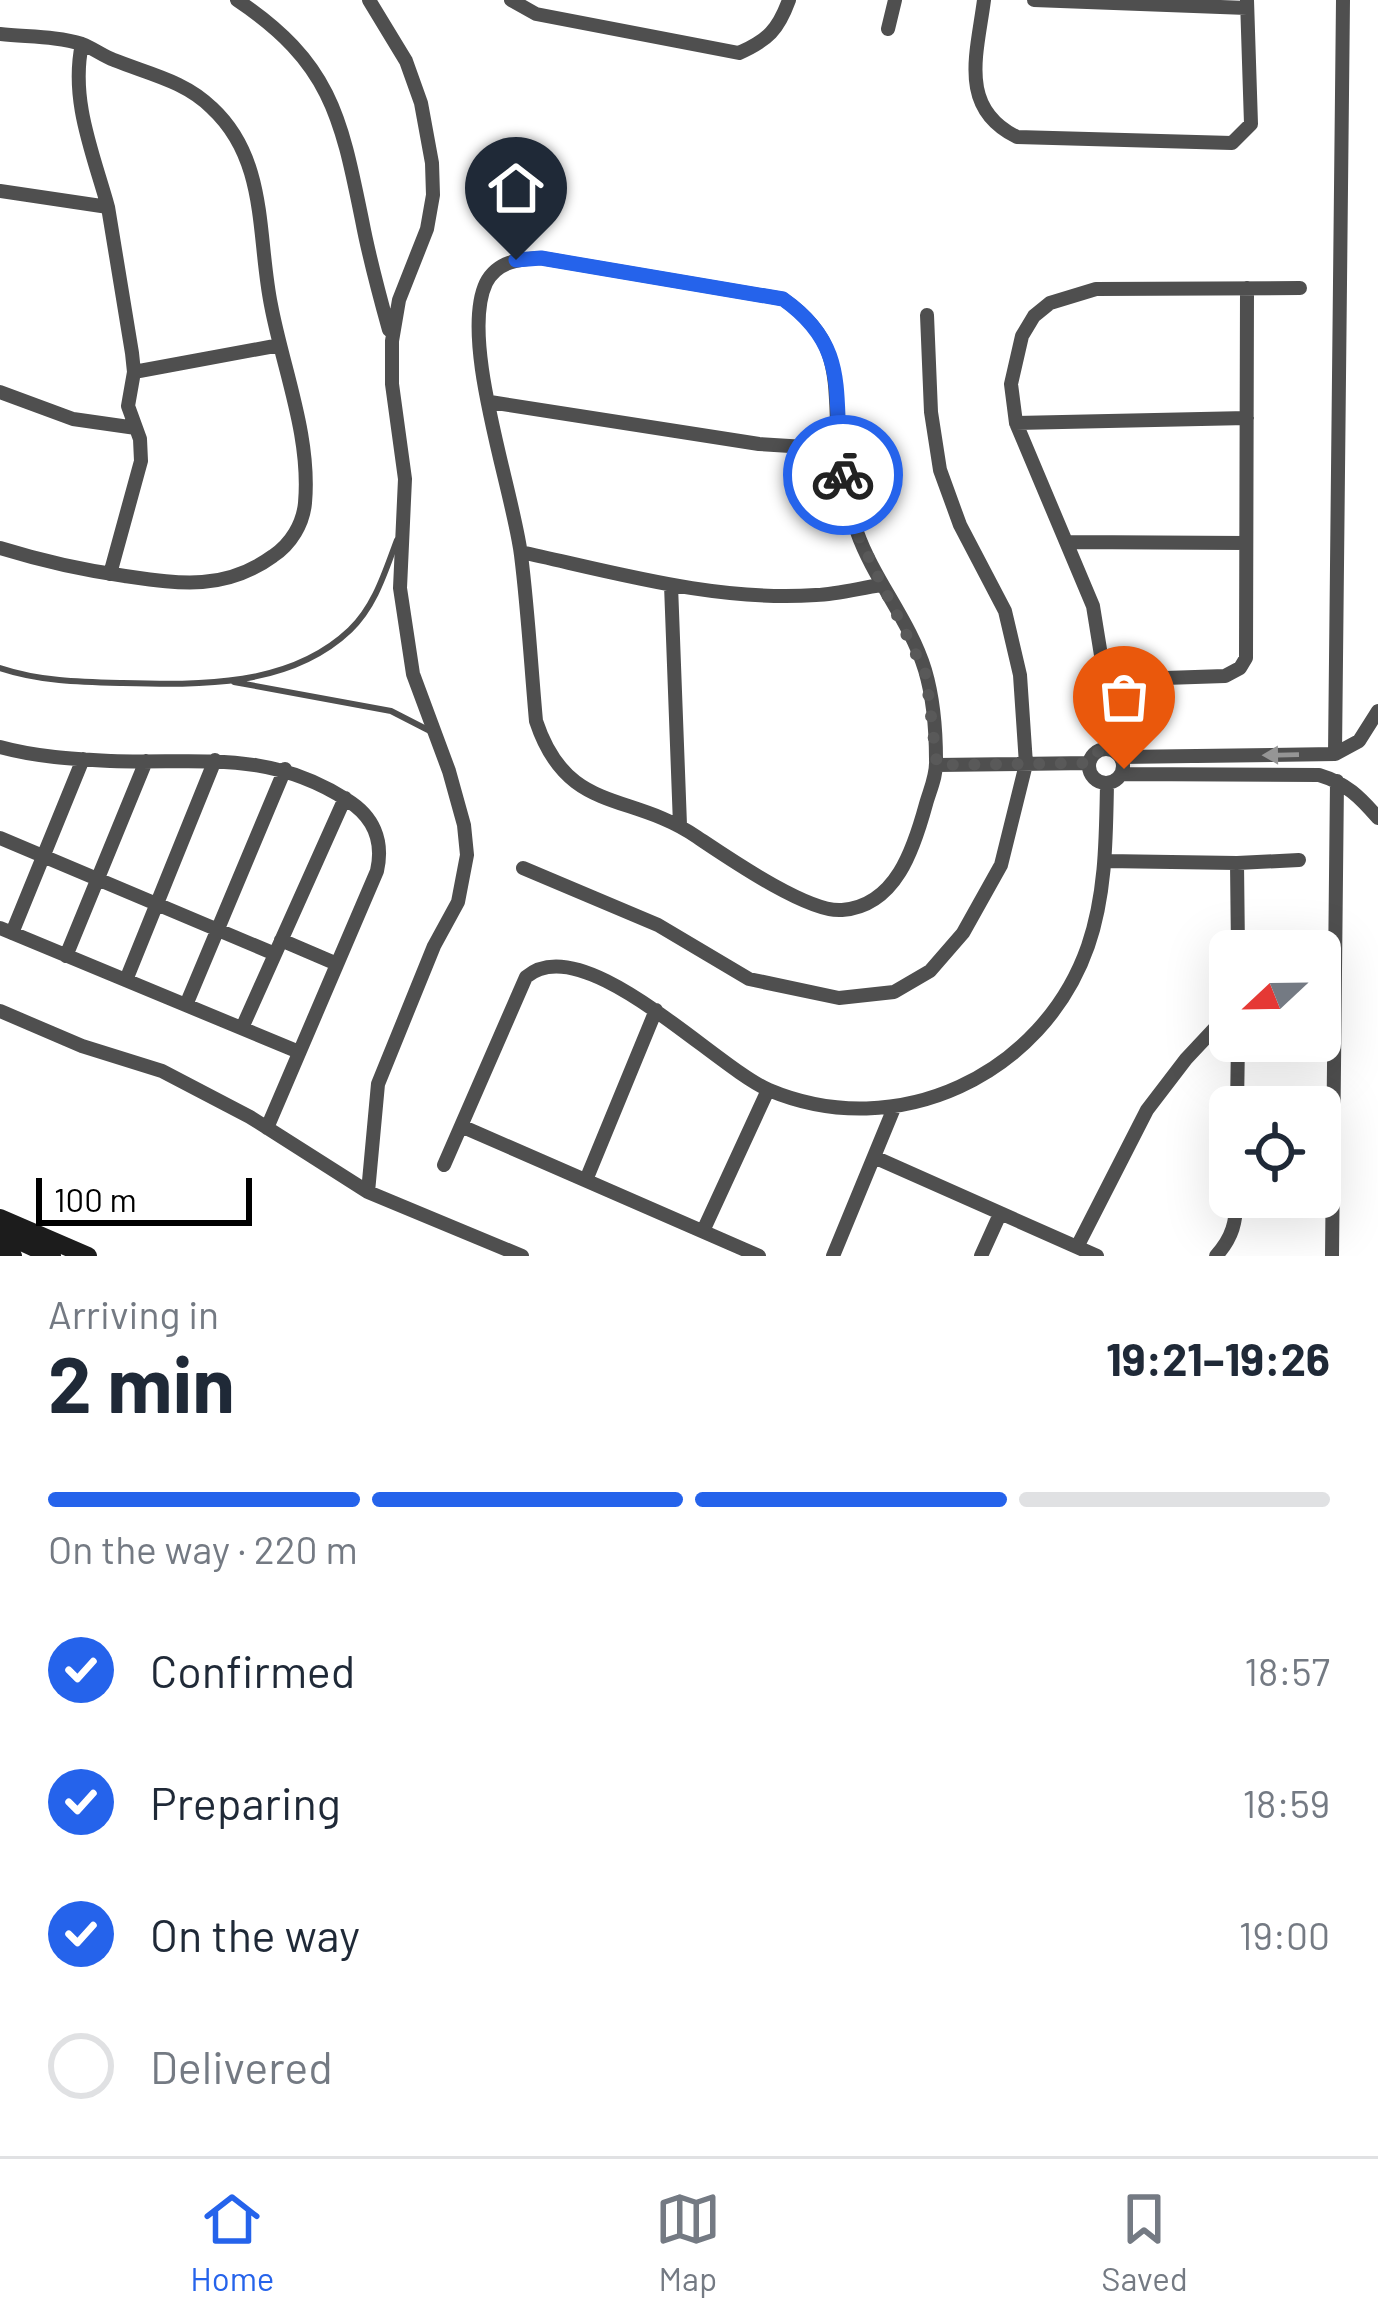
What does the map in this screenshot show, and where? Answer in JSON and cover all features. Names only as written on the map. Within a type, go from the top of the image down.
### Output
[{"type":"street","points":[[237,0],[277,30],[305,60],[334,105],[392,341]]},
{"type":"street","points":[[368,1192],[378,1084],[434,946],[458,902],[466,870],[464,826],[406,646],[400,575],[404,466],[392,384],[392,341],[399,300],[427,230],[433,179],[416,88],[396,40],[369,0]]},
{"type":"street","points":[[511,0],[739,53],[766,41],[778,28],[788,0]]},
{"type":"street","points":[[888,28],[895,0]]},
{"type":"street","points":[[984,0],[974,83],[993,125],[1017,137],[1232,143],[1251,124],[1247,4],[1034,0]]},
{"type":"street","points":[[1335,754],[1343,0]]},
{"type":"street","points":[[0,34],[82,44],[188,89],[218,113],[234,134],[257,190],[265,269],[295,406],[305,479],[303,515],[288,542],[258,567],[210,584],[176,584],[56,566],[0,548]]},
{"type":"street","points":[[82,44],[77,83],[108,207],[134,372],[128,406],[141,450],[140,472],[110,574]]},
{"type":"street","points":[[0,191],[108,207]]},
{"type":"street","points":[[541,258],[783,299],[807,316],[825,340],[835,367],[838,449],[857,533],[926,675],[937,765],[914,845],[892,886],[863,905],[838,911],[802,899],[737,865],[680,825],[589,794],[560,770],[544,746],[536,721],[521,552],[490,402],[479,319],[486,283],[501,266],[516,260],[541,258]]},
{"type":"street","points":[[1105,680],[1225,676],[1240,668],[1246,658],[1247,288]]},
{"type":"street","points":[[1106,748],[1105,680],[1093,606],[1016,423],[1011,384],[1022,336],[1034,316],[1051,304],[1096,289],[1300,288]]},
{"type":"street","points":[[523,868],[658,925],[749,979],[839,998],[893,992],[929,971],[963,933],[1001,865],[1026,764],[1020,675],[1005,610],[960,525],[940,470],[931,412],[927,316]]},
{"type":"street","points":[[134,372],[280,345]]},
{"type":"street","points":[[0,392],[73,419],[136,428]]},
{"type":"street","points":[[490,402],[759,443],[838,449]]},
{"type":"street","points":[[1016,423],[1247,418]]},
{"type":"street","points":[[1068,542],[1246,543]]},
{"type":"street","points":[[521,552],[671,585],[764,596],[818,595],[881,585]]},
{"type":"street","points":[[671,585],[680,825]]},
{"type":"street","points":[[1106,748],[1121,757],[1335,754],[1359,741],[1378,711]]},
{"type":"street","points":[[0,765],[3,748],[83,759],[215,760],[285,769],[344,798],[370,821],[380,861],[266,1127]]},
{"type":"street","points":[[1089,763],[1106,748]]},
{"type":"street","points":[[1121,757],[1122,774]]},
{"type":"street","points":[[83,759],[44,856],[6,931],[299,1052]]},
{"type":"street","points":[[126,980],[215,760]]},
{"type":"street","points":[[66,956],[146,761]]},
{"type":"street","points":[[937,765],[1089,763]]},
{"type":"street","points":[[1089,763],[1095,780],[1107,783],[1122,774],[1319,775],[1359,795],[1378,818]]},
{"type":"street","points":[[186,1005],[285,769]]},
{"type":"street","points":[[1332,1256],[1337,781]]},
{"type":"street","points":[[444,1165],[526,977],[536,968],[560,964],[596,977],[656,1010],[720,1060],[769,1090],[832,1107],[894,1108],[951,1091],[1036,1036],[1060,1008],[1088,945],[1106,861],[1107,783]]},
{"type":"street","points":[[242,1028],[344,798]]},
{"type":"street","points":[[0,838],[218,930],[338,964]]},
{"type":"street","points":[[1106,861],[1299,860]]},
{"type":"street","points":[[1237,863],[1238,930]]},
{"type":"street","points":[[586,1180],[656,1010]]},
{"type":"street","points":[[0,1011],[82,1046],[162,1070],[266,1127],[368,1192],[522,1256]]},
{"type":"street","points":[[1077,1247],[1148,1110],[1209,1034]]},
{"type":"street","points":[[703,1232],[769,1090]]},
{"type":"street","points":[[832,1256],[894,1108]]},
{"type":"street","points":[[461,1126],[759,1256]]},
{"type":"street","points":[[874,1157],[1097,1256]]},
{"type":"street","points":[[981,1256],[1000,1214]]},
{"type":"street","points":[[0,1218],[88,1256]]},
{"type":"street","points":[[1216,1256],[1230,1240],[1236,1218]]},
{"type":"street","points":[[0,1232],[52,1256]]},
{"type":"street","points":[[0,1250],[14,1256]]},
{"type":"lane","points":[[231,682],[302,661],[351,629],[379,588],[402,525]]},
{"type":"lane","points":[[0,668],[86,683],[231,682],[391,712],[437,737]]},
{"type":"way so far","points":[[843,475],[857,533],[926,675],[937,765],[1089,763],[1106,748],[1121,757],[1124,769]]},
{"type":"route","points":[[516,260],[541,258],[783,299],[807,316],[825,340],[835,367],[843,475]]}]
